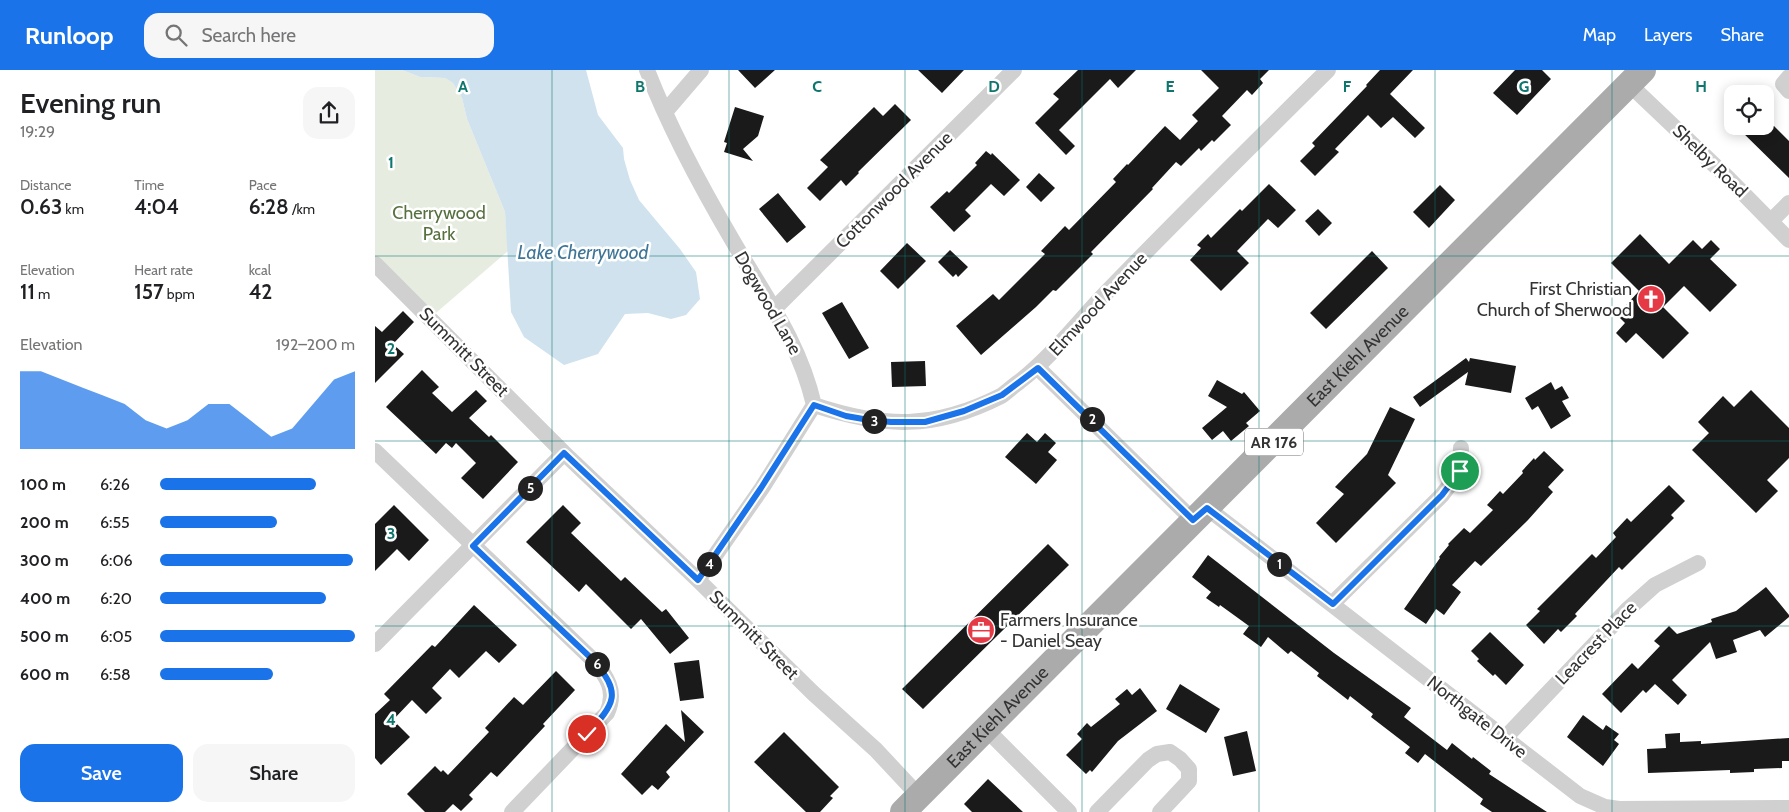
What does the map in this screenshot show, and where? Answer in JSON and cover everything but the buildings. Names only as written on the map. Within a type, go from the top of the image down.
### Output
[{"type":"main road","name":"East Kiehl Avenue","points":[[911,804],[1636,77]]},
{"type":"street","name":"Dogwood Lane","points":[[647,70],[690,166],[785,327],[799,355],[814,405]]},
{"type":"street","points":[[665,112],[701,70]]},
{"type":"street","name":"Cottonwood Avenue","points":[[774,309],[1014,70]]},
{"type":"street","name":"Elmwood Avenue","points":[[814,405],[846,416],[869,420],[925,422],[964,411],[1002,395],[1038,368],[1100,300],[1328,70]]},
{"type":"street","name":"Shelby Road","points":[[1636,77],[1709,160],[1789,240]]},
{"type":"street","points":[[1789,77],[1783,84],[1789,91]]},
{"type":"street","points":[[1771,221],[1789,203]]},
{"type":"street","name":"Summitt Street","points":[[375,264],[564,453],[698,580],[813,693],[876,750],[911,804]]},
{"type":"street","name":"Northgate Drive","points":[[1038,368],[1200,514],[1333,604],[1580,796],[1605,807],[1619,809],[1789,808]]},
{"type":"street","points":[[698,580],[761,488],[814,405]]},
{"type":"street","points":[[1333,604],[1442,495],[1460,471],[1461,448]]},
{"type":"street","points":[[375,451],[592,659],[603,671],[611,685],[612,693],[607,713],[512,812]]},
{"type":"street","points":[[375,644],[564,453]]},
{"type":"street","name":"Leacrest Place","points":[[1505,738],[1627,610],[1655,585],[1698,563]]},
{"type":"street","points":[[985,728],[1069,812]]},
{"type":"street","points":[[1097,812],[1148,760],[1157,754],[1170,752],[1189,769],[1189,781],[1160,812]]},
{"type":"green space","name":"Cherrywood Park","points":[[375,70],[402,70],[420,77],[445,78],[453,83],[462,98],[467,119],[505,212],[508,251],[430,318],[375,264]]},
{"type":"water","name":"Lake Cherrywood","points":[[402,70],[586,70],[598,115],[623,148],[630,180],[639,200],[680,249],[696,272],[700,299],[686,315],[671,319],[648,313],[625,314],[598,354],[564,365],[524,337],[511,312],[505,212],[467,119],[462,98],[453,83],[445,78],[420,77]]},
{"type":"place","name":"First Christian Church of Sherwood","points":[[1651,299]]},
{"type":"place","name":"Farmers Insurance - Daniel Seay","points":[[981,630]]},
{"type":"route","points":[[587,734],[607,713],[610,705],[611,685],[603,671],[473,546],[564,453],[698,580],[761,488],[814,405],[846,416],[869,420],[925,422],[964,411],[1002,395],[1038,368],[1193,520],[1207,508],[1233,530],[1333,604],[1442,495],[1460,471]]}]
